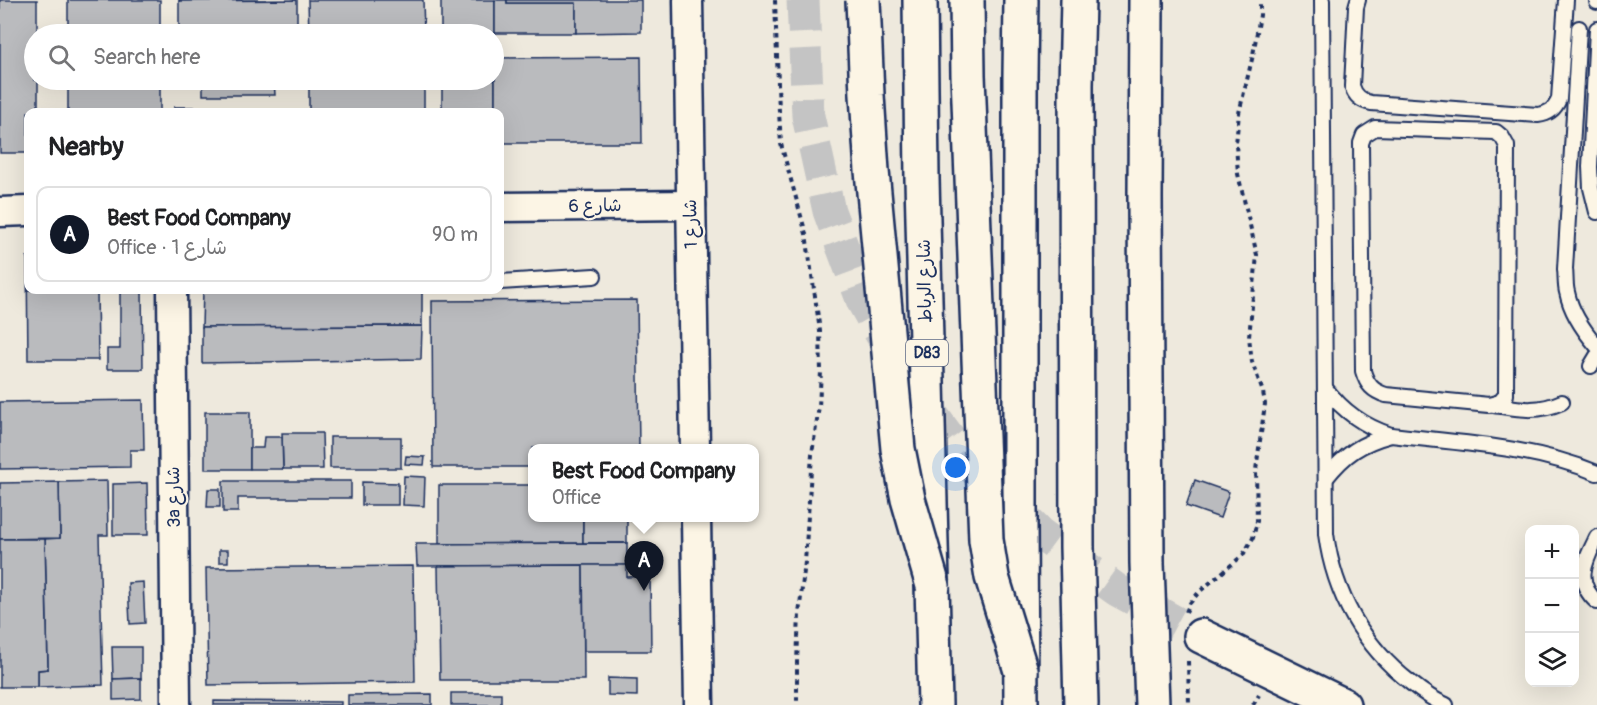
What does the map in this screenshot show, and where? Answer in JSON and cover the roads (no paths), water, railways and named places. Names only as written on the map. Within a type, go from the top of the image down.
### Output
[{"type":"highway","points":[[863,0],[872,171],[898,449],[908,499],[933,586]]},
{"type":"highway","name":"شارع الرباط","points":[[920,0],[935,705]]},
{"type":"highway","points":[[967,0],[986,540],[992,577],[1021,671]]},
{"type":"highway","points":[[1021,0],[1021,705]]},
{"type":"highway","points":[[1078,0],[1076,85],[1077,524],[1081,705]]},
{"type":"highway","points":[[1146,0],[1144,197],[1147,552],[1152,705]]},
{"type":"highway","points":[[1145,67],[1162,0]]},
{"type":"highway","points":[[1191,637],[1343,705]]},
{"type":"street","name":"شارع 1","points":[[688,0],[695,444]]},
{"type":"street","name":"شارع 6","points":[[504,207],[691,205]]},
{"type":"street","points":[[0,212],[24,211]]},
{"type":"street","name":"3a شارع","points":[[172,294],[176,705]]},
{"type":"street","points":[[696,522],[699,705]]},
{"type":"lane","points":[[1322,0],[1326,534],[1329,555],[1339,587],[1353,618],[1380,655],[1396,672],[1446,705]]},
{"type":"lane","points":[[1358,0],[1352,86],[1361,100],[1371,103],[1538,115],[1549,112],[1557,105],[1559,99],[1566,0],[1557,0]]},
{"type":"lane","points":[[1579,28],[1565,268],[1567,293],[1575,314],[1597,346]]},
{"type":"lane","points":[[1597,29],[1592,188],[1597,212]]},
{"type":"lane","points":[[1494,405],[1506,395],[1507,146],[1505,141],[1496,132],[1375,128],[1369,130],[1361,143],[1363,371],[1366,380],[1378,392],[1386,394],[1527,410],[1540,410],[1562,402]]},
{"type":"lane","points":[[504,282],[594,276]]},
{"type":"lane","points":[[1325,388],[1347,412],[1375,430],[1391,435],[1517,450],[1560,460],[1597,473]]},
{"type":"lane","points":[[1326,478],[1341,460],[1360,446],[1391,435]]},
{"type":"lane","points":[[1597,537],[1584,564],[1583,573],[1587,589],[1597,602]]},
{"type":"tunnel","points":[[803,0],[808,116],[829,211],[863,302],[911,387],[969,464],[1039,533],[1117,590],[1201,636]]},
{"type":"place","name":"Best Food Company","points":[[644,591]]}]
